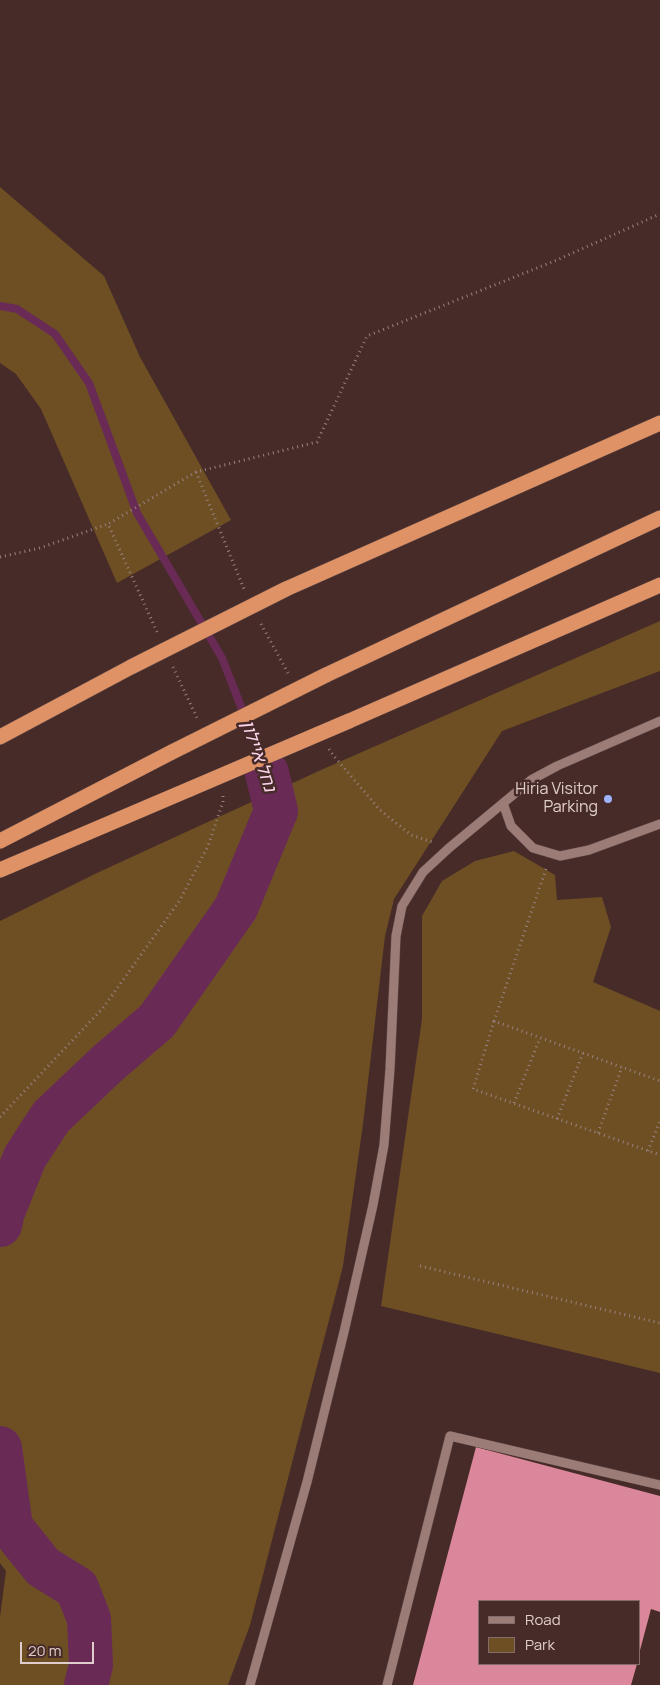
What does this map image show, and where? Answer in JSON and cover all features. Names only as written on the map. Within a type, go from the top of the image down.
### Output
[{"type":"highway","points":[[0,737],[286,589],[660,423]]},
{"type":"highway","points":[[0,841],[326,674],[660,518]]},
{"type":"highway","points":[[0,870],[660,585]]},
{"type":"street","points":[[250,1685],[307,1482],[344,1332],[384,1145],[390,1069],[396,936],[402,906],[423,872],[531,780],[557,766],[660,721]]},
{"type":"street","points":[[503,803],[511,826],[534,848],[560,856],[589,850],[660,824]]},
{"type":"street","points":[[387,1685],[450,1436],[660,1485]]},
{"type":"path","points":[[119,517],[196,472],[317,442],[367,336],[556,260],[660,214]]},
{"type":"path","points":[[0,557],[40,548],[108,524]]},
{"type":"path","points":[[551,853],[473,1089],[660,1155]]},
{"type":"path","points":[[494,1021],[660,1081]]},
{"type":"path","points":[[514,1103],[540,1038]]},
{"type":"path","points":[[557,1119],[582,1053]]},
{"type":"path","points":[[598,1133],[622,1068]]},
{"type":"path","points":[[648,1151],[660,1121]]},
{"type":"path","points":[[420,1266],[660,1323]]},
{"type":"green space","points":[[0,187],[104,276],[140,357],[231,520],[117,583],[41,409],[16,374],[0,363]]},
{"type":"green space","points":[[660,621],[660,671],[502,731],[394,899],[385,936],[363,1124],[343,1266],[250,1625],[228,1685],[0,1685],[0,1617],[6,1571],[0,1563],[0,921],[99,872],[321,770]]},
{"type":"green space","points":[[514,851],[555,875],[557,900],[602,897],[611,927],[593,982],[660,1011],[660,1373],[381,1306],[422,1019],[422,916],[442,881],[475,861]]},
{"type":"building","points":[[476,1447],[660,1496],[660,1612],[651,1609],[640,1650],[640,1600],[478,1600],[478,1665],[637,1665],[631,1685],[413,1685]]},
{"type":"waterway","name":"נחל איילון","points":[[0,306],[17,309],[55,334],[89,383],[137,513],[222,658],[267,773]]},
{"type":"waterway","name":"נחל איילון","points":[[0,1225],[3,1212],[25,1157],[51,1117],[108,1063],[157,1021],[236,908],[276,811],[267,773]]},
{"type":"waterway","name":"נחל איילון","points":[[0,1448],[11,1527],[43,1567],[77,1588],[89,1619],[91,1665],[86,1685]]},
{"type":"place","name":"Hiria Visitor Parking","points":[[608,799]]}]
